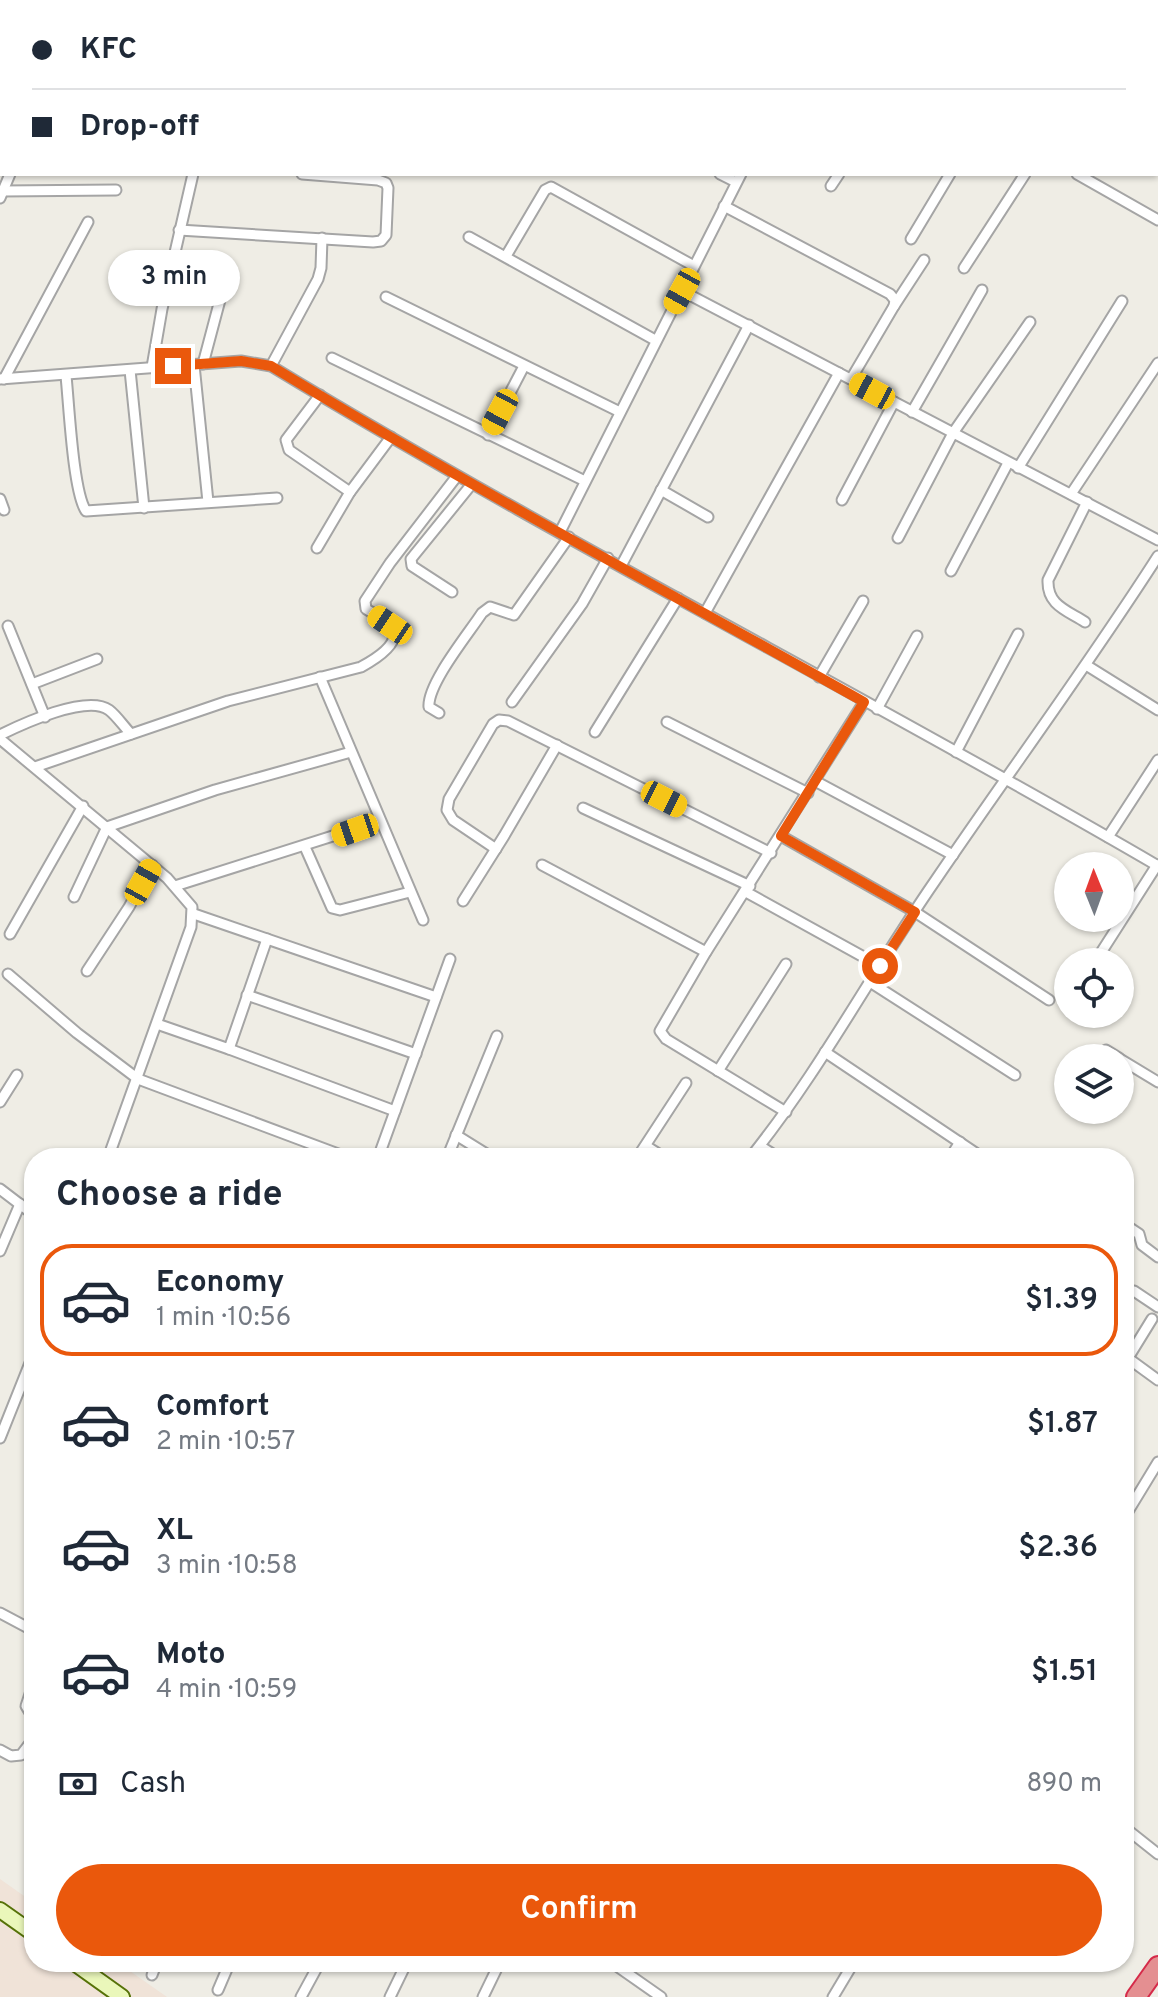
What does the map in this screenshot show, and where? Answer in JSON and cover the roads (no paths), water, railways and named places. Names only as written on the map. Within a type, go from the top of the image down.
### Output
[{"type":"highway","points":[[1136,1997],[1158,1966]]},
{"type":"street","points":[[152,367],[192,176]]},
{"type":"street","points":[[179,230],[381,241],[386,235],[386,183],[327,176]]},
{"type":"street","points":[[831,186],[838,176]]},
{"type":"street","points":[[911,239],[949,176]]},
{"type":"street","points":[[964,268],[1024,176]]},
{"type":"street","points":[[1081,176],[1158,220]]},
{"type":"street","points":[[439,713],[429,707],[428,700],[482,613],[490,607],[514,615],[565,534],[585,481],[738,178]]},
{"type":"street","points":[[506,256],[545,190],[551,187],[694,266]]},
{"type":"street","points":[[1,194],[116,190]]},
{"type":"street","points":[[724,206],[890,294],[895,300],[894,306]]},
{"type":"street","points":[[2,379],[88,222]]},
{"type":"street","points":[[469,237],[655,340]]},
{"type":"street","points":[[271,366],[318,279],[322,238]]},
{"type":"street","points":[[851,379],[924,260]]},
{"type":"street","points":[[208,502],[199,364],[225,281]]},
{"type":"street","points":[[912,412],[982,290]]},
{"type":"street","points":[[682,291],[1158,540]]},
{"type":"street","points":[[386,297],[620,412]]},
{"type":"street","points":[[951,571],[1013,465],[1122,301]]},
{"type":"street","points":[[898,538],[953,433],[1030,322]]},
{"type":"street","points":[[621,566],[749,325]]},
{"type":"street","points":[[332,358],[585,481]]},
{"type":"street","points":[[2,379],[241,361],[271,366],[471,485],[1005,778],[1158,866],[1104,948]]},
{"type":"street","points":[[1071,494],[1158,363]]},
{"type":"street","points":[[488,435],[524,366]]},
{"type":"street","points":[[130,370],[144,508]]},
{"type":"street","points":[[705,613],[839,373]]},
{"type":"street","points":[[66,376],[83,508],[90,512],[277,498]]},
{"type":"street","points":[[320,395],[286,440],[289,450],[350,492]]},
{"type":"street","points":[[842,500],[894,402]]},
{"type":"street","points":[[317,548],[350,492],[391,437]]},
{"type":"street","points":[[35,767],[228,701],[361,667],[378,658],[394,637],[390,625],[366,609],[365,601],[457,476]]},
{"type":"street","points":[[452,592],[417,571],[411,559],[471,485]]},
{"type":"street","points":[[661,490],[708,517]]},
{"type":"street","points":[[0,499],[4,510]]},
{"type":"street","points":[[1085,622],[1052,601],[1047,592],[1048,580],[1087,502]]},
{"type":"street","points":[[763,1148],[760,1146],[786,1112],[953,855],[1158,556]]},
{"type":"street","points":[[512,702],[582,604],[608,558]]},
{"type":"street","points":[[595,732],[678,598]]},
{"type":"street","points":[[819,677],[863,601]]},
{"type":"street","points":[[8,626],[45,717]]},
{"type":"street","points":[[956,752],[1018,634]]},
{"type":"street","points":[[877,709],[917,636]]},
{"type":"street","points":[[32,684],[97,659]]},
{"type":"street","points":[[1086,665],[1158,710]]},
{"type":"street","points":[[320,677],[423,920]]},
{"type":"street","points":[[786,1112],[666,1039],[660,1031],[706,952],[864,702]]},
{"type":"street","points":[[113,1148],[194,914],[175,886],[152,865],[0,737],[45,717],[94,705],[109,710],[131,734]]},
{"type":"street","points":[[496,849],[453,820],[447,810],[449,799],[493,724],[499,720],[508,721],[771,853]]},
{"type":"street","points":[[667,722],[808,793]]},
{"type":"street","points":[[463,901],[557,745]]},
{"type":"street","points":[[74,897],[107,827],[215,790],[351,752]]},
{"type":"street","points":[[1108,837],[1158,760]]},
{"type":"street","points":[[815,781],[953,855]]},
{"type":"street","points":[[10,934],[83,806]]},
{"type":"street","points":[[583,808],[748,889],[880,966]]},
{"type":"street","points":[[175,886],[380,821]]},
{"type":"street","points":[[781,836],[915,912],[1049,1000]]},
{"type":"street","points":[[305,847],[332,908],[340,910],[410,892]]},
{"type":"street","points":[[87,971],[152,865]]},
{"type":"street","points":[[542,865],[706,952]]},
{"type":"street","points":[[194,914],[436,997]]},
{"type":"street","points":[[229,1049],[267,939]]},
{"type":"street","points":[[382,1148],[450,959]]},
{"type":"street","points":[[718,1071],[786,964]]},
{"type":"street","points":[[8,974],[77,1033],[138,1079],[322,1148]]},
{"type":"street","points":[[870,982],[1015,1075]]},
{"type":"street","points":[[247,995],[416,1054]]},
{"type":"street","points":[[157,1024],[395,1111]]},
{"type":"street","points":[[451,1148],[497,1036]]},
{"type":"street","points":[[825,1052],[969,1148]]},
{"type":"street","points":[[1134,1067],[1158,1082]]},
{"type":"street","points":[[0,1102],[17,1075]]},
{"type":"street","points":[[649,1148],[646,1146],[686,1083]]},
{"type":"street","points":[[456,1135],[477,1148]]},
{"type":"street","points":[[956,1148],[960,1142]]},
{"type":"street","points":[[0,1189],[24,1207]]},
{"type":"street","points":[[0,1251],[20,1204]]},
{"type":"street","points":[[1134,1231],[1139,1234],[1142,1245],[1158,1257]]},
{"type":"street","points":[[1134,1291],[1158,1307]]},
{"type":"street","points":[[1134,1345],[1152,1319]]},
{"type":"street","points":[[1134,1362],[1158,1380]]},
{"type":"street","points":[[0,1438],[2,1425],[24,1376]]},
{"type":"street","points":[[1134,1502],[1158,1462]]},
{"type":"street","points":[[0,1613],[24,1626]]},
{"type":"street","points":[[0,1750],[11,1756],[21,1755],[24,1751]]},
{"type":"street","points":[[1134,1835],[1158,1854]]},
{"type":"street","points":[[0,1910],[24,1927]]},
{"type":"street","points":[[87,1972],[122,1997]]},
{"type":"street","points":[[218,1990],[226,1972]]},
{"type":"street","points":[[301,1997],[315,1972]]},
{"type":"street","points":[[390,1997],[402,1972]]},
{"type":"street","points":[[483,1997],[495,1972]]},
{"type":"street","points":[[625,1972],[661,1997]]},
{"type":"street","points":[[833,1997],[848,1972]]}]
